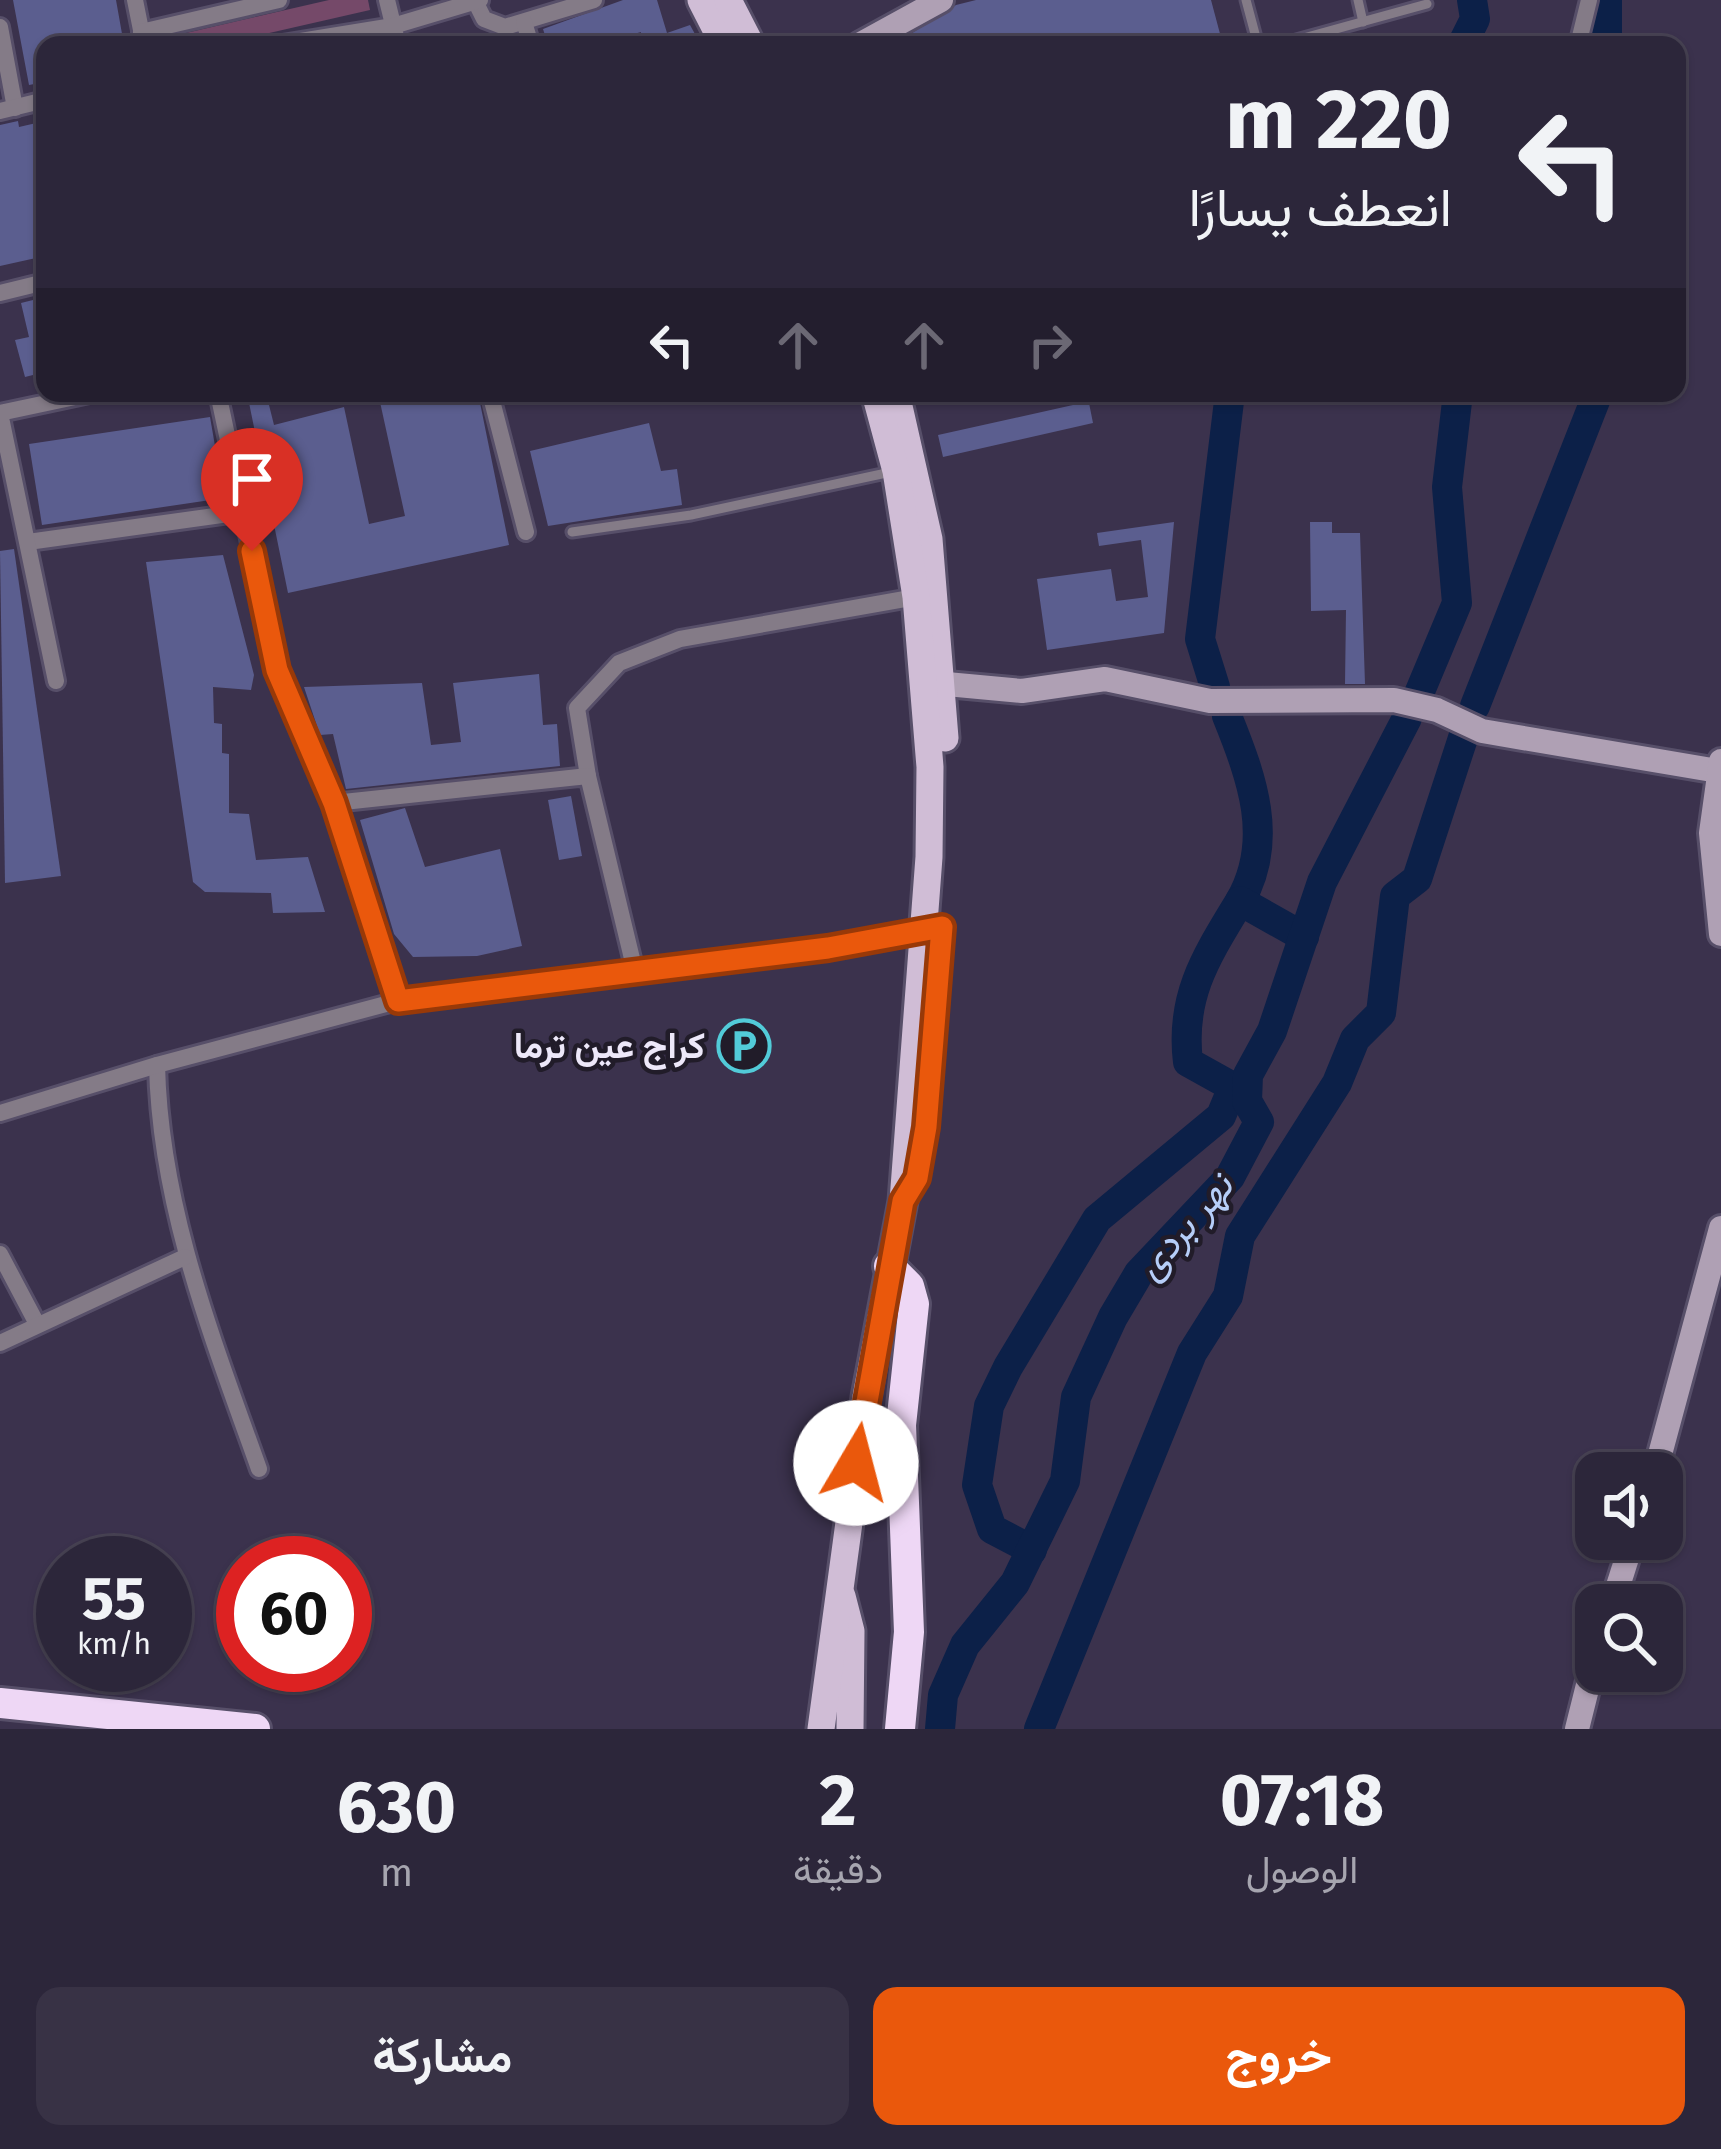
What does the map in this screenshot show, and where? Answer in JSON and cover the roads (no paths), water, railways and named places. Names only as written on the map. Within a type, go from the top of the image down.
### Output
[{"type":"highway","points":[[889,1266],[904,1278],[914,1304],[901,1425],[909,1632],[900,1729]]},
{"type":"highway","points":[[0,1703],[255,1729]]},
{"type":"main road","points":[[701,0],[719,36]]},
{"type":"main road","points":[[728,0],[746,36]]},
{"type":"main road","points":[[877,402],[896,471],[935,684]]},
{"type":"main road","points":[[820,1729],[830,1627],[842,1596],[862,1419],[903,1201],[902,1161],[932,929],[935,684],[929,539],[898,402]]},
{"type":"main road","points":[[842,1596],[851,1631],[850,1729]]},
{"type":"street","points":[[135,0],[142,36]]},
{"type":"street","points":[[149,36],[278,0]]},
{"type":"street","points":[[388,0],[396,36]]},
{"type":"street","points":[[331,36],[393,26],[478,1],[490,24],[524,22],[594,0]]},
{"type":"street","points":[[876,36],[941,0]]},
{"type":"street","points":[[1580,36],[1589,0]]},
{"type":"street","points":[[524,22],[528,36]]},
{"type":"street","points":[[0,27],[7,109]]},
{"type":"street","points":[[0,292],[36,284]]},
{"type":"street","points":[[52,402],[0,413],[56,680]]},
{"type":"street","points":[[220,402],[277,670],[334,803],[398,1001]]},
{"type":"street","points":[[492,402],[526,532]]},
{"type":"street","points":[[28,542],[243,512]]},
{"type":"street","points":[[635,971],[588,776],[577,709],[619,664],[680,639],[916,597]]},
{"type":"street","points":[[935,684],[1022,691],[1106,679],[1210,701],[1394,700],[1437,710],[1483,731],[1719,766],[1712,833],[1721,934]]},
{"type":"street","points":[[334,803],[588,776]]},
{"type":"street","points":[[0,1113],[157,1065],[398,1001],[932,929]]},
{"type":"street","points":[[157,1065],[158,1113],[185,1257],[259,1468]]},
{"type":"street","points":[[1661,1452],[1721,1228]]},
{"type":"street","points":[[0,1254],[36,1322]]},
{"type":"street","points":[[0,1343],[36,1322],[185,1257]]},
{"type":"street","points":[[1577,1729],[1586,1692]]},
{"type":"lane","points":[[1246,0],[1256,36]]},
{"type":"lane","points":[[1358,0],[1364,22]]},
{"type":"lane","points":[[1312,36],[1427,4]]},
{"type":"lane","points":[[572,532],[691,514],[896,471]]},
{"type":"waterway","name":"نهر بردى","points":[[1466,36],[1475,19],[1472,0]]},
{"type":"waterway","name":"نهر بردى","points":[[1607,0],[1607,36]]},
{"type":"waterway","points":[[1215,687],[1200,639],[1229,402]]},
{"type":"waterway","name":"نهر بردى","points":[[1418,696],[1457,603],[1447,487],[1457,402]]},
{"type":"waterway","name":"نهر بردى","points":[[1475,706],[1594,402]]},
{"type":"waterway","points":[[1227,716],[1251,786],[1258,832],[1251,878],[1240,901]]},
{"type":"waterway","name":"نهر بردى","points":[[940,1729],[943,1695],[965,1645],[1015,1583],[1065,1481],[1076,1397],[1113,1317],[1139,1273],[1230,1177],[1259,1122],[1247,1101],[1248,1075],[1272,1031],[1322,882],[1407,718]]},
{"type":"waterway","name":"نهر بردى","points":[[1039,1729],[1192,1353],[1228,1296],[1240,1236],[1337,1083],[1355,1039],[1381,1013],[1395,896],[1417,879],[1464,735]]},
{"type":"waterway","points":[[1032,1550],[992,1529],[977,1485],[989,1406],[1097,1219],[1221,1116],[1233,1087],[1188,1062],[1188,1017],[1206,959],[1240,901],[1304,937]]},
{"type":"place","name":"كراج عين ترما","points":[[744,1046]]}]
